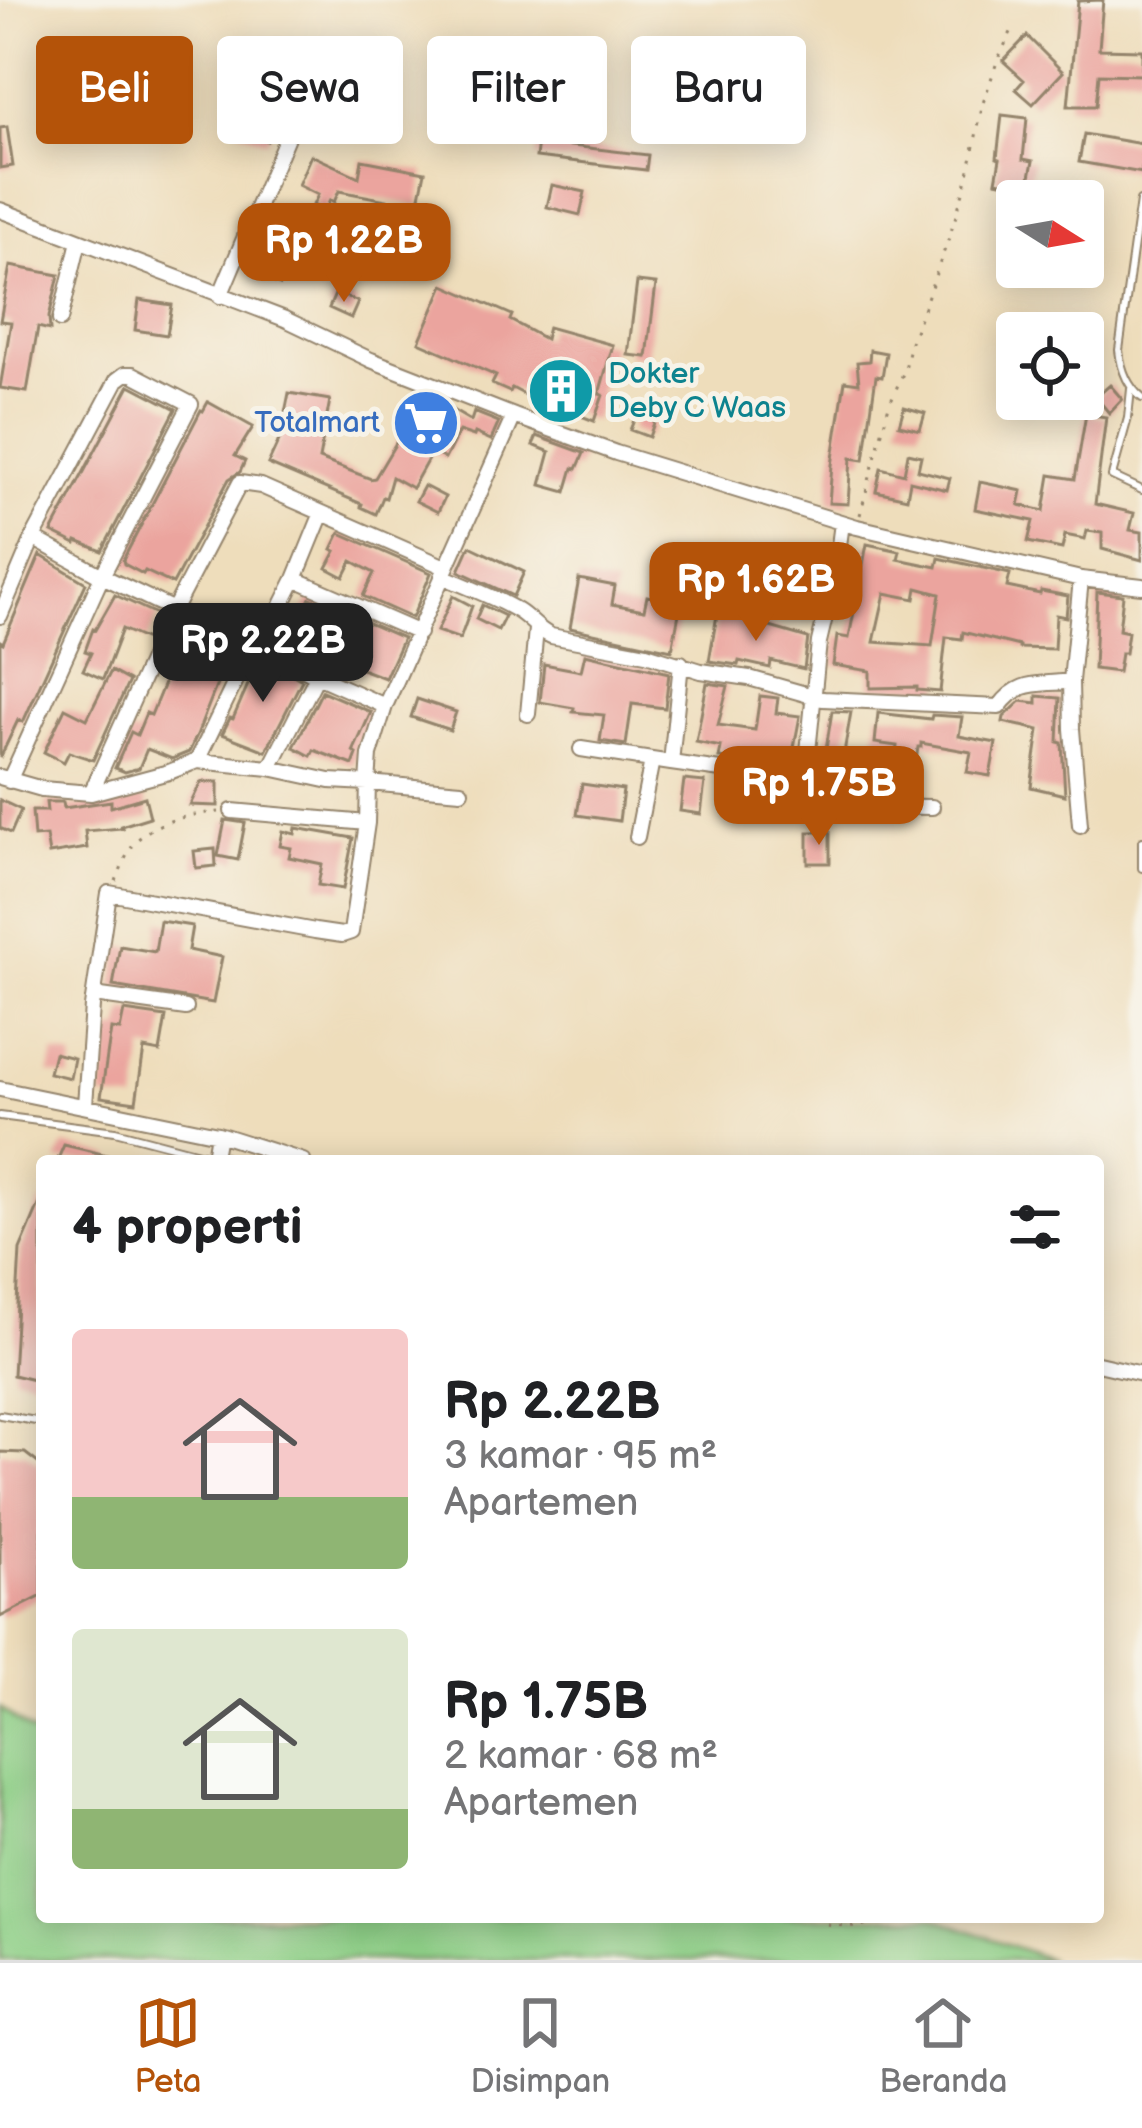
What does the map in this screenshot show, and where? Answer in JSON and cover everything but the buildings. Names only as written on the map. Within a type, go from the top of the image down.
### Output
[{"type":"street","points":[[220,296],[284,144]]},
{"type":"street","points":[[0,210],[616,453],[849,525],[1081,579],[1142,586]]},
{"type":"street","points":[[61,320],[79,241]]},
{"type":"street","points":[[0,616],[33,538],[117,380],[134,374],[191,404],[5,779],[67,793],[91,793],[196,761],[270,768],[330,782],[461,790]]},
{"type":"street","points":[[85,1105],[94,995],[110,893],[315,931],[351,932],[368,823],[370,755],[386,706],[514,416]]},
{"type":"street","points":[[91,793],[173,611],[240,483],[260,486],[444,571],[526,616],[536,629],[551,636],[749,678],[823,699],[999,707],[1010,692],[1025,686],[1071,681]]},
{"type":"street","points":[[196,761],[295,579],[322,513]]},
{"type":"street","points":[[849,525],[819,641],[806,799],[811,805],[932,806]]},
{"type":"street","points":[[33,538],[173,611],[386,706]]},
{"type":"street","points":[[295,579],[419,633]]},
{"type":"street","points":[[1080,825],[1071,681],[1081,579]]},
{"type":"street","points":[[528,714],[536,629]]},
{"type":"street","points":[[671,764],[681,663]]},
{"type":"street","points":[[270,768],[317,676]]},
{"type":"street","points":[[580,749],[805,782]]},
{"type":"street","points":[[637,837],[652,760]]},
{"type":"street","points":[[232,811],[368,823]]},
{"type":"street","points":[[94,995],[186,1008]]},
{"type":"street","points":[[0,1089],[218,1134],[284,1155]]},
{"type":"street","points":[[217,1155],[218,1134]]},
{"type":"street","points":[[1104,1365],[1142,1374]]},
{"type":"lane","points":[[1140,201],[1119,350],[1121,368],[1142,398]]},
{"type":"lane","points":[[1131,387],[1112,476],[1142,490]]},
{"type":"lane","points":[[1142,841],[1142,868]]},
{"type":"lane","points":[[0,1115],[115,1131],[199,1155]]},
{"type":"lane","points":[[0,1415],[36,1421]]},
{"type":"path","points":[[849,525],[950,236],[983,103],[1014,26]]},
{"type":"path","points":[[110,893],[132,845],[147,832],[207,813],[232,811]]},
{"type":"path","points":[[827,1924],[854,1928],[876,1923]]},
{"type":"green space","points":[[0,1708],[36,1735],[36,1923],[949,1923],[1051,1960],[0,1960]]},
{"type":"place","name":"Dokter Deby C Waas","points":[[561,391]]},
{"type":"place","name":"Totalmart","points":[[426,423]]}]
